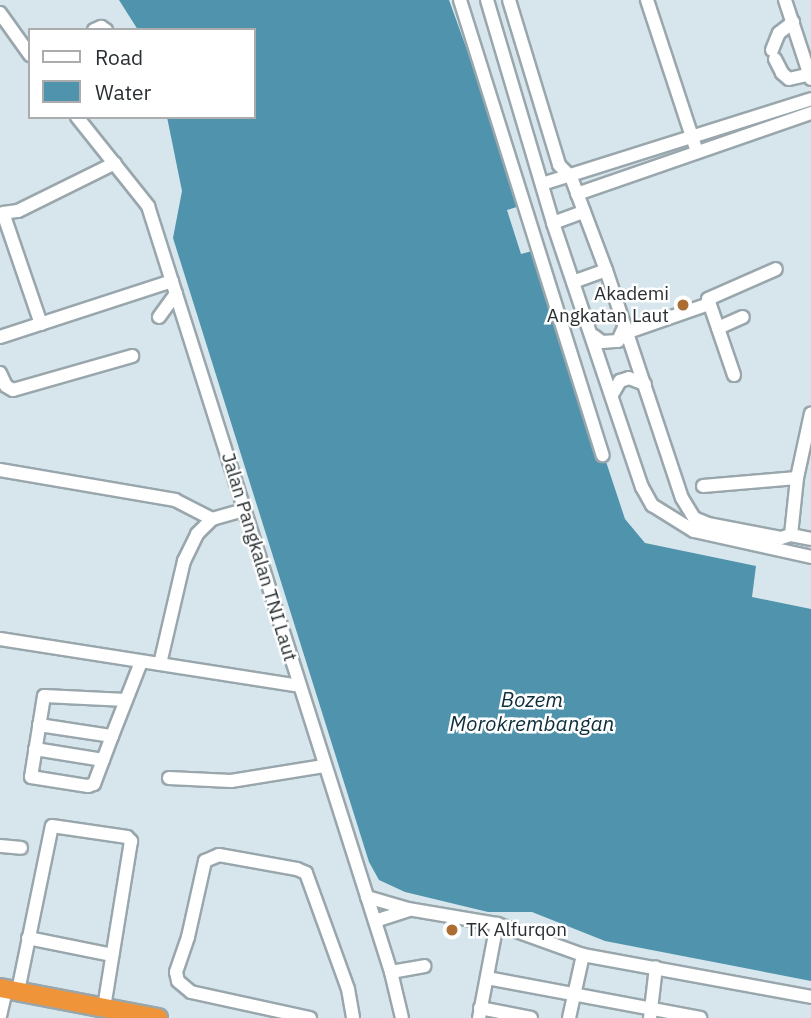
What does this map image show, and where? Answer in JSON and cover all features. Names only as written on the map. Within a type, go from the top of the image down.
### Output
[{"type":"highway","points":[[8,990],[99,1011],[158,1018]]},
{"type":"street","points":[[460,0],[603,455]]},
{"type":"street","points":[[487,0],[553,223],[594,335],[642,487],[652,505],[665,516],[694,531],[784,541],[811,539]]},
{"type":"street","points":[[509,0],[559,165],[571,177],[578,194],[682,498],[694,518],[708,524],[784,541],[811,557]]},
{"type":"street","points":[[647,0],[697,153]]},
{"type":"street","points":[[785,0],[793,22],[811,76],[789,79],[782,73],[774,55],[779,33],[793,22]]},
{"type":"street","points":[[1,16],[28,52]]},
{"type":"street","points":[[542,184],[692,139],[811,99]]},
{"type":"street","points":[[578,194],[811,113]]},
{"type":"street","name":"Jalan Pangkalan TNI Laut","points":[[79,119],[149,206],[391,972],[402,1018]]},
{"type":"street","points":[[41,324],[3,213],[18,211],[115,163]]},
{"type":"street","points":[[553,223],[583,212]]},
{"type":"street","points":[[734,375],[708,299],[776,269]]},
{"type":"street","points":[[573,282],[606,270]]},
{"type":"street","points":[[159,317],[174,288]]},
{"type":"street","points":[[0,337],[174,288]]},
{"type":"street","points":[[594,335],[601,342],[618,341],[626,329],[709,304]]},
{"type":"street","points":[[718,328],[743,317]]},
{"type":"street","points":[[0,373],[6,386],[13,390],[132,356]]},
{"type":"street","points":[[613,393],[620,381],[629,378],[645,384]]},
{"type":"street","points":[[784,541],[811,413]]},
{"type":"street","points":[[0,470],[175,500],[212,520]]},
{"type":"street","points":[[704,486],[797,478]]},
{"type":"street","points":[[665,516],[682,507],[682,498]]},
{"type":"street","points":[[160,664],[184,561],[197,534],[212,520],[244,510]]},
{"type":"street","points":[[0,639],[299,686]]},
{"type":"street","points":[[126,701],[47,694],[41,701],[30,774],[34,779],[91,786],[113,736],[141,662]]},
{"type":"street","points":[[39,725],[113,736]]},
{"type":"street","points":[[34,749],[103,760]]},
{"type":"street","points":[[169,778],[230,781],[324,766]]},
{"type":"street","points":[[0,1016],[28,938],[52,826],[127,836],[131,841],[113,955],[99,1011]]},
{"type":"street","points":[[0,846],[20,848]]},
{"type":"street","points":[[310,1018],[191,992],[178,981],[176,972],[188,937],[205,861],[219,855],[298,869],[306,873],[348,989],[353,1018]]},
{"type":"street","points":[[367,897],[408,909],[497,924],[583,955],[811,997]]},
{"type":"street","points":[[375,921],[408,909]]},
{"type":"street","points":[[497,924],[479,1013],[531,1018]]},
{"type":"street","points":[[28,938],[113,955]]},
{"type":"street","points":[[569,1018],[583,955]]},
{"type":"street","points":[[391,972],[424,966]]},
{"type":"street","points":[[650,1012],[656,967]]},
{"type":"street","points":[[487,978],[573,993],[650,1012],[700,1018]]},
{"type":"water","name":"Bozem Morokrembangan","points":[[119,0],[449,0],[523,205],[507,210],[521,254],[536,250],[625,519],[645,543],[756,566],[752,597],[811,609],[811,981],[605,941],[532,912],[488,912],[405,892],[379,880],[369,862],[173,238],[182,191],[167,119],[256,119],[256,28],[137,28]]},
{"type":"place","name":"Akademi Angkatan Laut","points":[[683,305]]},
{"type":"place","name":"TK Alfurqon","points":[[452,930]]}]
